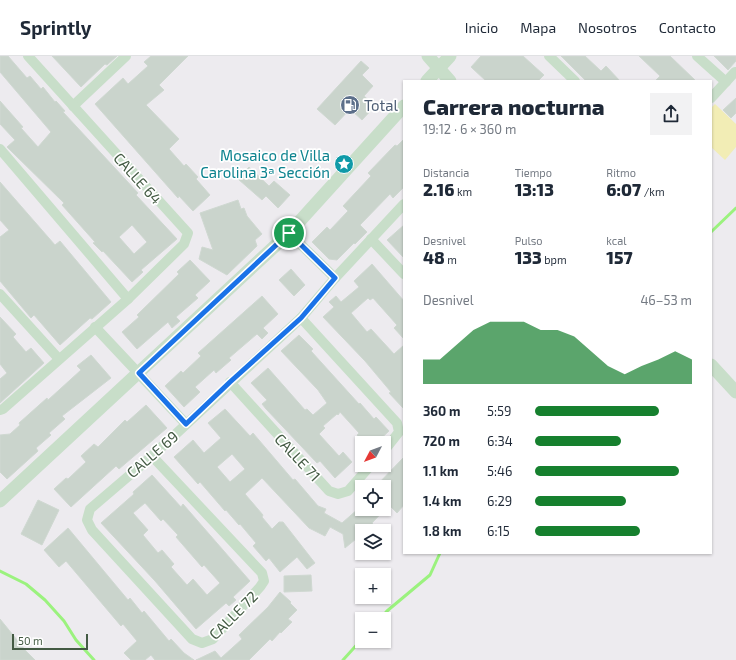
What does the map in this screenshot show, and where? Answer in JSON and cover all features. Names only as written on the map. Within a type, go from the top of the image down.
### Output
[{"type":"street","name":"CALLE 64","points":[[0,410],[3,409],[128,298],[184,244],[188,233],[28,56]]},
{"type":"street","points":[[73,106],[126,56]]},
{"type":"street","points":[[428,56],[449,80]]},
{"type":"street","points":[[427,80],[450,56]]},
{"type":"street","points":[[549,56],[575,80]]},
{"type":"street","points":[[697,56],[726,82]]},
{"type":"street","points":[[712,97],[735,72]]},
{"type":"street","points":[[0,501],[289,233],[403,107]]},
{"type":"street","points":[[0,149],[128,298]]},
{"type":"street","name":"CALLE 69","points":[[102,498],[152,456],[230,382],[301,318],[335,278],[403,205]]},
{"type":"street","points":[[289,233],[335,278]]},
{"type":"street","points":[[371,239],[403,273]]},
{"type":"street","points":[[0,294],[59,359]]},
{"type":"street","points":[[301,318],[397,422],[399,432],[391,443]]},
{"type":"street","points":[[95,327],[186,424]]},
{"type":"street","points":[[712,366],[736,392]]},
{"type":"street","name":"CALLE 71","points":[[230,382],[329,491],[338,494],[348,491],[365,472]]},
{"type":"street","name":"CALLE 72","points":[[102,498],[90,509],[87,520],[92,530],[192,639],[202,643],[213,639],[260,587],[264,581],[262,573],[152,456]]},
{"type":"shaded area","points":[[715,104],[736,124],[736,147],[725,160],[712,148],[712,107]]},
{"type":"building","points":[[0,56],[8,56],[27,78],[30,76],[41,89],[43,87],[55,102],[56,101],[65,111],[63,112],[138,193],[136,195],[177,239],[141,270],[143,272],[132,282],[103,251],[102,252],[93,243],[95,242],[62,205],[64,203],[7,147],[15,140],[0,124],[0,101],[38,147],[51,132],[0,72]],"holes":[[[132,225],[147,242],[134,254],[119,237]]]},
{"type":"building","points":[[52,56],[117,56],[107,65],[105,64],[81,87]]},
{"type":"building","points":[[151,56],[188,56],[159,85],[164,90],[146,105],[179,139],[169,149],[184,166],[186,164],[198,177],[196,179],[210,195],[193,211],[179,196],[178,198],[95,104],[123,78],[128,84],[148,66],[144,62]]},
{"type":"building","points":[[481,56],[523,56],[544,75],[539,80],[485,80],[471,67]]},
{"type":"building","points":[[561,56],[585,56],[601,71],[606,66],[619,80],[585,80]]},
{"type":"building","points":[[639,56],[670,56],[695,80],[656,80],[660,76]]},
{"type":"building","points":[[714,56],[736,56],[736,61],[728,70]]},
{"type":"building","points":[[361,61],[369,68],[362,75],[373,86],[364,96],[375,106],[362,120],[350,109],[335,125],[317,109]]},
{"type":"building","points":[[736,98],[736,113],[731,118],[723,110]]},
{"type":"building","points":[[403,140],[403,188],[393,198],[390,194],[360,225],[367,232],[355,244],[354,243],[337,260],[329,259],[312,242],[327,227],[330,230],[348,211],[343,206],[371,176],[368,173],[395,145],[397,146]]},
{"type":"building","points":[[249,167],[269,186],[274,181],[290,195],[278,208],[266,196],[262,200],[238,179]]},
{"type":"building","points":[[0,182],[55,245],[60,241],[111,302],[92,319],[90,318],[60,345],[34,315],[31,318],[0,281],[0,237],[9,230],[0,220]]},
{"type":"building","points":[[238,200],[241,209],[244,208],[247,216],[262,234],[255,240],[257,246],[227,275],[199,259],[202,247],[213,250],[200,213]]},
{"type":"building","points":[[403,226],[403,257],[387,240]]},
{"type":"building","points":[[190,260],[210,281],[195,295],[198,298],[176,317],[180,321],[172,328],[168,322],[137,349],[122,332],[139,317],[137,315],[179,274],[177,272]]},
{"type":"building","points":[[372,264],[403,300],[403,338],[394,328],[397,325],[373,298],[370,300],[368,298],[351,313],[367,332],[371,329],[394,354],[403,346],[403,408],[389,393],[391,392],[365,361],[323,317],[334,307],[329,302],[336,296],[341,302],[359,287],[354,281]]},
{"type":"building","points":[[291,269],[305,285],[294,296],[279,280]]},
{"type":"building","points":[[262,296],[278,314],[263,328],[268,333],[262,339],[257,334],[229,358],[231,360],[216,373],[214,370],[195,387],[200,392],[184,407],[165,386],[181,371],[183,373],[201,356],[198,353]]},
{"type":"building","points":[[0,317],[16,334],[13,337],[26,352],[31,348],[44,363],[0,403],[0,379],[7,373],[0,364]]},
{"type":"building","points":[[299,335],[313,349],[311,351],[359,404],[360,403],[374,419],[376,417],[389,431],[384,436],[358,436],[357,435],[359,433],[340,412],[323,426],[325,428],[319,434],[339,456],[343,452],[352,462],[335,478],[320,461],[317,463],[266,409],[262,404],[267,400],[251,383],[268,368],[305,410],[307,409],[313,415],[327,403],[318,390],[281,351]]},
{"type":"building","points":[[91,355],[111,378],[62,416],[65,419],[49,433],[51,435],[36,448],[38,451],[7,479],[0,472],[0,435],[10,434],[20,425],[19,423],[47,398],[48,400],[81,370],[77,366]]},
{"type":"building","points":[[146,405],[167,428],[119,469],[116,466],[71,507],[54,489],[66,478],[68,479],[86,462],[81,456],[94,444],[98,447],[125,420],[127,422]]},
{"type":"building","points":[[225,409],[250,436],[253,433],[293,480],[295,479],[318,506],[326,509],[324,513],[342,523],[355,512],[355,516],[379,516],[372,523],[373,524],[355,524],[355,540],[345,548],[343,534],[330,527],[325,536],[309,528],[262,478],[245,494],[263,515],[262,517],[272,529],[279,522],[283,522],[315,563],[307,569],[297,557],[280,572],[269,558],[266,561],[253,546],[256,543],[240,524],[239,525],[226,510],[225,511],[200,482],[198,484],[174,457],[193,440],[204,453],[221,438],[208,423]],"holes":[[[232,454],[245,469],[230,482],[217,467]]]},
{"type":"building","points":[[403,458],[403,506],[397,513],[391,507],[391,480],[382,480]]},
{"type":"building","points":[[152,475],[181,507],[183,504],[250,581],[233,597],[236,600],[229,606],[226,603],[196,629],[155,581],[101,523],[134,494],[133,492]],"holes":[[[145,503],[161,521],[163,519],[178,535],[176,537],[202,567],[204,565],[220,583],[207,595],[193,579],[187,585],[171,567],[174,564],[162,550],[158,553],[143,535],[148,530],[133,513]]]},
{"type":"building","points":[[38,500],[59,510],[42,545],[21,534]]},
{"type":"building","points":[[68,528],[128,600],[130,598],[142,613],[144,611],[169,641],[171,639],[184,653],[194,660],[155,660],[151,655],[145,660],[131,660],[124,653],[137,641],[123,624],[121,626],[66,561],[59,567],[44,550]]},
{"type":"building","points":[[311,575],[312,591],[284,592],[284,576]]},
{"type":"building","points":[[280,592],[297,610],[288,619],[292,622],[272,641],[270,639],[249,660],[196,660],[215,651],[221,658],[242,639],[239,635],[268,607]]},
{"type":"building","points":[[0,619],[26,651],[35,660],[0,660]]},
{"type":"waterway","points":[[712,231],[736,208]]},
{"type":"waterway","points":[[386,612],[430,575],[440,554]]},
{"type":"waterway","points":[[0,571],[26,584],[45,600],[64,621],[76,640],[94,660]]},
{"type":"waterway","points":[[343,660],[355,647]]},
{"type":"place","name":"Total","points":[[350,105]]},
{"type":"place","name":"Mosaico de Villa Carolina 3ª Sección","points":[[344,164]]},
{"type":"route","points":[[289,233],[335,278],[301,318],[186,424],[139,373],[289,233]]}]
